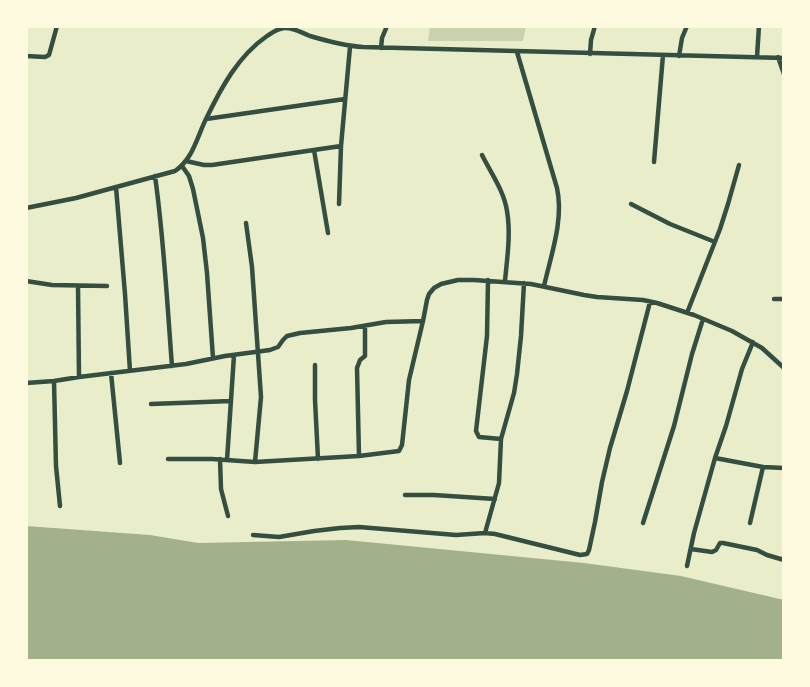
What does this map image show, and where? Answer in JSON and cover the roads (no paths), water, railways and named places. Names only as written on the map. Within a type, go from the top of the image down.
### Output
[{"type":"street","points":[[26,56],[45,57],[49,55],[58,26]]},
{"type":"street","points":[[381,48],[382,38],[387,26]]},
{"type":"street","points":[[590,54],[595,26]]},
{"type":"street","points":[[679,56],[682,38],[687,26]]},
{"type":"street","points":[[757,57],[760,26]]},
{"type":"street","points":[[26,208],[76,198],[175,171],[182,166],[236,66],[276,28],[289,27],[310,36],[350,47],[362,48],[784,58]]},
{"type":"street","points":[[339,204],[341,146],[350,47]]},
{"type":"street","points":[[517,52],[558,188],[558,224],[544,286]]},
{"type":"street","points":[[654,162],[664,56]]},
{"type":"street","points":[[778,58],[784,74]]},
{"type":"street","points":[[206,119],[345,99]]},
{"type":"street","points":[[186,161],[212,165],[341,146]]},
{"type":"street","points":[[314,150],[328,233]]},
{"type":"street","points":[[482,155],[501,192],[507,210],[509,227],[505,282]]},
{"type":"street","points":[[687,313],[715,242],[739,165]]},
{"type":"street","points":[[182,166],[189,176],[193,189],[203,238],[214,358]]},
{"type":"street","points":[[155,176],[161,215],[172,366]]},
{"type":"street","points":[[116,187],[130,371]]},
{"type":"street","points":[[631,204],[670,224],[715,242]]},
{"type":"street","points":[[246,223],[252,267],[261,397],[255,462]]},
{"type":"street","points":[[168,459],[195,458],[255,462],[359,456],[400,451],[409,380],[429,294],[441,284],[458,280],[524,283],[597,297],[643,300],[687,313],[732,331],[762,348],[784,368]]},
{"type":"street","points":[[488,280],[486,336],[476,431],[479,437],[501,440]]},
{"type":"street","points":[[26,281],[52,285],[106,286]]},
{"type":"street","points":[[485,533],[499,483],[501,440],[514,393],[517,374],[524,283]]},
{"type":"street","points":[[78,286],[79,377]]},
{"type":"street","points":[[774,299],[784,299]]},
{"type":"street","points":[[253,535],[279,537],[314,531],[360,527],[456,535],[485,533],[580,555],[587,554],[596,522],[602,482],[610,448],[650,302]]},
{"type":"street","points":[[643,523],[674,426],[703,319]]},
{"type":"street","points":[[26,383],[172,366],[274,349],[292,334],[344,329],[386,322],[423,321]]},
{"type":"street","points":[[359,456],[357,368],[358,363],[365,356],[365,326]]},
{"type":"street","points":[[687,566],[698,516],[715,458],[742,369],[753,342]]},
{"type":"street","points":[[227,460],[234,356]]},
{"type":"street","points":[[315,365],[318,458]]},
{"type":"street","points":[[111,373],[120,463]]},
{"type":"street","points":[[54,381],[56,466],[60,506]]},
{"type":"street","points":[[151,404],[231,401]]},
{"type":"street","points":[[715,458],[763,467],[784,468]]},
{"type":"street","points":[[220,459],[222,489],[228,516]]},
{"type":"street","points":[[750,523],[763,467]]},
{"type":"street","points":[[405,495],[443,495],[494,499]]},
{"type":"street","points":[[691,549],[712,552],[723,543],[757,550],[784,560]]}]
